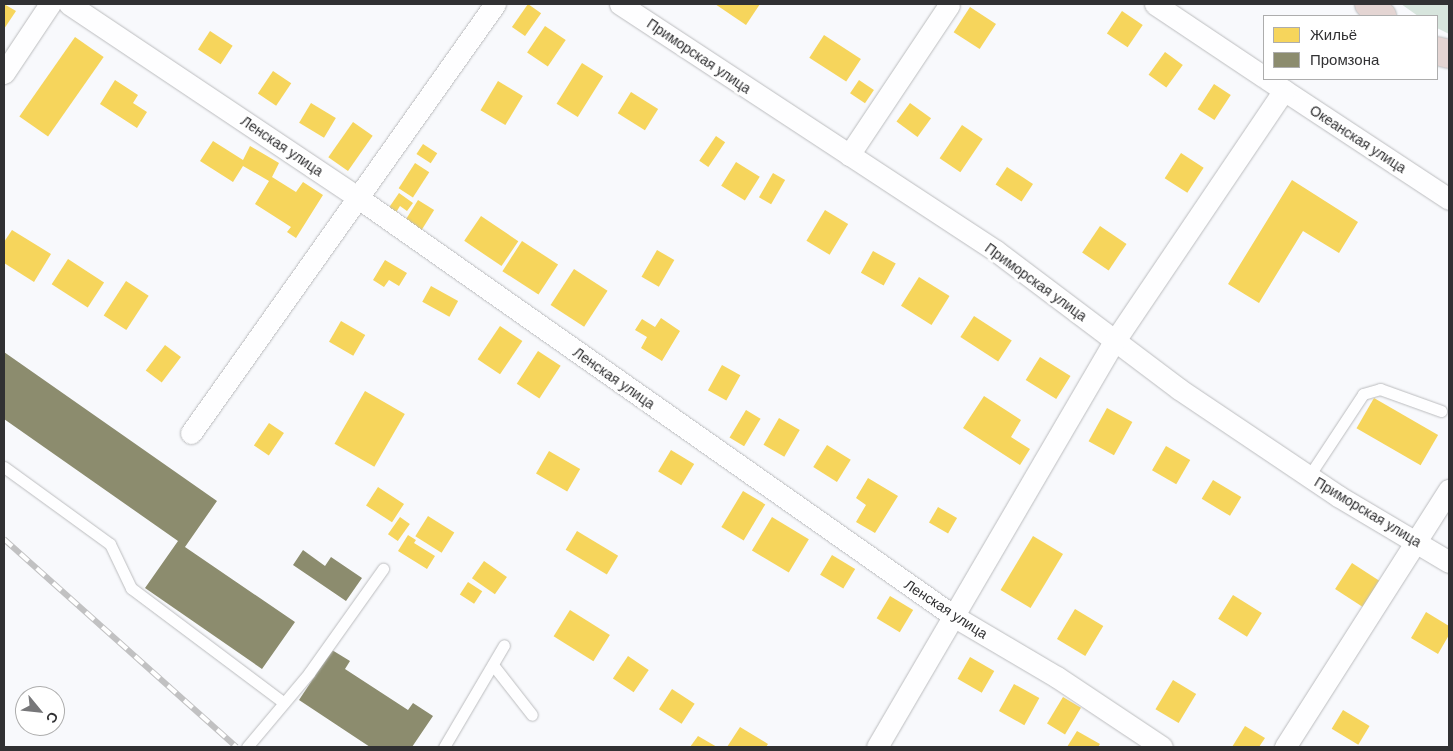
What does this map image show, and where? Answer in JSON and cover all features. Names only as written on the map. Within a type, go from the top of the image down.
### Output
[{"type":"highway","points":[[1369,4],[1381,15]]},
{"type":"street","points":[[4,73],[50,4]]},
{"type":"street","name":"Ленская улица","points":[[69,4],[357,197],[955,618],[1057,677],[1162,747]]},
{"type":"street","points":[[190,433],[495,4]]},
{"type":"street","name":"Приморская улица","points":[[620,4],[848,156],[996,251],[1114,342],[1309,476],[1449,562]]},
{"type":"street","name":"Океанская улица","points":[[1156,4],[1263,76]]},
{"type":"street","points":[[848,156],[949,5]]},
{"type":"street","points":[[877,747],[955,618],[1114,342],[1272,82]]},
{"type":"street","name":"Океанская улица","points":[[1272,82],[1449,199]]},
{"type":"street","points":[[1285,747],[1449,490]]},
{"type":"lane","points":[[1309,476],[1364,394],[1380,389],[1441,411]]},
{"type":"lane","points":[[4,467],[110,544],[131,588],[284,703]]},
{"type":"lane","points":[[251,746],[383,569]]},
{"type":"lane","points":[[444,747],[504,645]]},
{"type":"lane","points":[[493,665],[532,715]]},
{"type":"shaded area","points":[[1401,4],[1449,4],[1449,34],[1438,28],[1438,15],[1417,15]]},
{"type":"building: Жильё","points":[[4,4],[16,11],[4,29]]},
{"type":"building: Жильё","points":[[528,4],[541,13],[525,36],[512,27]]},
{"type":"building: Жильё","points":[[715,4],[760,4],[746,25]]},
{"type":"building: Жильё","points":[[970,7],[996,24],[980,49],[954,32]]},
{"type":"building: Жильё","points":[[1122,11],[1143,25],[1128,47],[1107,33]]},
{"type":"building: Жильё","points":[[545,26],[566,40],[548,67],[527,53]]},
{"type":"building: Жильё","points":[[210,31],[233,46],[221,64],[198,49]]},
{"type":"building: Жильё","points":[[824,35],[861,59],[846,82],[809,58]]},
{"type":"building: Жильё","points":[[75,37],[104,57],[48,137],[19,116]]},
{"type":"building: Жильё","points":[[1165,52],[1183,65],[1166,88],[1149,75]]},
{"type":"building: Жильё","points":[[582,63],[603,76],[578,117],[557,104]]},
{"type":"building: Жильё","points":[[273,71],[291,83],[276,106],[258,93]]},
{"type":"building: Жильё","points":[[115,80],[138,95],[133,103],[147,112],[137,128],[100,104]]},
{"type":"building: Жильё","points":[[859,80],[874,90],[865,103],[850,93]]},
{"type":"building: Жильё","points":[[498,81],[523,96],[505,125],[480,110]]},
{"type":"building: Жильё","points":[[1214,84],[1231,95],[1214,120],[1198,109]]},
{"type":"building: Жильё","points":[[631,92],[658,109],[645,130],[618,113]]},
{"type":"building: Жильё","points":[[311,103],[336,118],[324,138],[299,123]]},
{"type":"building: Жильё","points":[[910,103],[931,118],[918,137],[896,122]]},
{"type":"building: Жильё","points":[[353,122],[373,136],[348,171],[328,157]]},
{"type":"building: Жильё","points":[[962,125],[983,139],[960,172],[940,158]]},
{"type":"building: Жильё","points":[[716,136],[725,142],[708,167],[699,161]]},
{"type":"building: Жильё","points":[[213,141],[243,160],[250,146],[279,163],[272,177],[296,192],[303,182],[323,195],[296,238],[287,232],[291,227],[255,204],[269,181],[243,166],[233,182],[200,161]]},
{"type":"building: Жильё","points":[[423,144],[437,153],[431,163],[416,154]]},
{"type":"building: Жильё","points":[[1181,153],[1204,168],[1187,193],[1165,178]]},
{"type":"building: Жильё","points":[[736,162],[760,177],[745,201],[721,186]]},
{"type":"building: Жильё","points":[[415,163],[429,172],[413,197],[399,188]]},
{"type":"building: Жильё","points":[[1007,167],[1033,184],[1022,201],[996,185]]},
{"type":"building: Жильё","points":[[773,173],[785,180],[771,204],[759,197]]},
{"type":"building: Жильё","points":[[1292,180],[1358,222],[1339,253],[1303,231],[1259,303],[1228,284]]},
{"type":"building: Жильё","points":[[399,193],[413,203],[407,211],[400,206],[395,214],[388,209]]},
{"type":"building: Жильё","points":[[418,200],[434,210],[421,231],[405,221]]},
{"type":"building: Жильё","points":[[825,210],[848,224],[830,255],[806,241]]},
{"type":"building: Жильё","points":[[481,216],[518,241],[502,266],[464,241]]},
{"type":"building: Жильё","points":[[1100,226],[1127,244],[1109,270],[1082,253]]},
{"type":"building: Жильё","points":[[12,230],[51,254],[34,282],[4,263],[4,242]]},
{"type":"building: Жильё","points":[[522,241],[558,264],[538,295],[502,271]]},
{"type":"building: Жильё","points":[[657,250],[674,260],[659,287],[642,277]]},
{"type":"building: Жильё","points":[[873,251],[896,264],[884,285],[861,273]]},
{"type":"building: Жильё","points":[[68,259],[104,282],[88,308],[52,284]]},
{"type":"building: Жильё","points":[[385,260],[407,273],[399,286],[389,280],[384,287],[373,280]]},
{"type":"building: Жильё","points":[[574,269],[608,291],[584,327],[551,305]]},
{"type":"building: Жильё","points":[[919,277],[950,296],[932,325],[901,306]]},
{"type":"building: Жильё","points":[[126,281],[149,296],[126,330],[104,315]]},
{"type":"building: Жильё","points":[[431,286],[458,301],[449,317],[422,302]]},
{"type":"building: Жильё","points":[[974,316],[1012,341],[998,361],[960,337]]},
{"type":"building: Жильё","points":[[661,318],[680,331],[662,361],[641,348],[647,337],[635,330],[642,319],[655,327]]},
{"type":"building: Жильё","points":[[341,321],[365,335],[353,356],[329,342]]},
{"type":"building: Жильё","points":[[500,326],[522,341],[500,374],[478,359]]},
{"type":"building: Жильё","points":[[165,345],[181,357],[162,383],[146,371]]},
{"type":"building: Жильё","points":[[538,351],[561,366],[539,398],[517,384]]},
{"type":"building: Жильё","points":[[1040,357],[1071,376],[1056,399],[1026,380]]},
{"type":"building: Жильё","points":[[722,365],[740,375],[726,401],[708,390]]},
{"type":"building: Жильё","points":[[365,391],[405,414],[374,467],[334,444]]},
{"type":"building: Жильё","points":[[984,396],[1021,420],[1011,437],[1030,449],[1020,465],[963,428]]},
{"type":"building: Жильё","points":[[1374,398],[1438,435],[1421,465],[1356,428]]},
{"type":"building: Жильё","points":[[1107,408],[1132,422],[1114,455],[1089,441]]},
{"type":"building: Жильё","points":[[746,410],[761,419],[744,446],[730,437]]},
{"type":"building: Жильё","points":[[779,418],[800,430],[784,457],[764,445]]},
{"type":"building: Жильё","points":[[269,423],[284,433],[269,455],[254,445]]},
{"type":"building: Жильё","points":[[827,445],[851,460],[837,482],[813,467]]},
{"type":"building: Жильё","points":[[1166,446],[1190,460],[1176,484],[1152,470]]},
{"type":"building: Жильё","points":[[671,450],[694,464],[681,485],[658,471]]},
{"type":"building: Жильё","points":[[549,451],[580,469],[567,492],[536,474]]},
{"type":"building: Жильё","points":[[868,478],[898,496],[875,533],[856,522],[866,505],[856,498]]},
{"type":"building: Жильё","points":[[1213,480],[1241,497],[1230,516],[1202,499]]},
{"type":"building: Жильё","points":[[378,487],[404,504],[392,522],[366,505]]},
{"type":"building: Жильё","points":[[743,491],[765,504],[744,540],[721,527]]},
{"type":"building: Жильё","points":[[938,507],[957,518],[948,534],[929,523]]},
{"type":"building: Жильё","points":[[428,516],[454,532],[442,553],[415,536]]},
{"type":"building: Жильё","points":[[400,517],[410,524],[398,541],[388,534]]},
{"type":"building: Жильё","points":[[772,517],[809,539],[789,573],[752,550]]},
{"type":"building: Жильё","points":[[577,531],[618,556],[607,575],[566,550]]},
{"type":"building: Жильё","points":[[408,535],[416,540],[414,543],[435,556],[427,569],[398,551]]},
{"type":"building: Жильё","points":[[1033,536],[1063,554],[1031,608],[1001,590]]},
{"type":"building: Жильё","points":[[832,555],[855,569],[843,589],[820,575]]},
{"type":"building: Жильё","points":[[484,561],[507,577],[495,594],[472,578]]},
{"type":"building: Жильё","points":[[1352,563],[1380,581],[1363,607],[1335,589]]},
{"type":"building: Жильё","points":[[468,582],[482,591],[474,604],[460,595]]},
{"type":"building: Жильё","points":[[1233,595],[1262,613],[1247,637],[1218,619]]},
{"type":"building: Жильё","points":[[890,596],[913,610],[900,632],[877,618]]},
{"type":"building: Жильё","points":[[1075,609],[1103,626],[1085,656],[1057,639]]},
{"type":"building: Жильё","points":[[570,610],[610,635],[593,661],[554,636]]},
{"type":"building: Жильё","points":[[1426,612],[1449,626],[1449,635],[1438,654],[1411,638]]},
{"type":"building: Жильё","points":[[628,656],[649,670],[634,692],[613,678]]},
{"type":"building: Жильё","points":[[970,657],[994,671],[982,693],[958,679]]},
{"type":"building: Жильё","points":[[1173,680],[1196,694],[1179,723],[1155,709]]},
{"type":"building: Жильё","points":[[1014,684],[1039,698],[1024,725],[999,711]]},
{"type":"building: Жильё","points":[[672,689],[695,704],[682,724],[659,709]]},
{"type":"building: Жильё","points":[[1063,697],[1081,708],[1065,734],[1047,724]]},
{"type":"building: Жильё","points":[[1343,710],[1370,726],[1358,745],[1332,729]]},
{"type":"building: Жильё","points":[[1245,726],[1265,738],[1259,747],[1232,747]]},
{"type":"building: Жильё","points":[[740,727],[768,744],[766,747],[727,747]]},
{"type":"building: Жильё","points":[[1077,731],[1100,744],[1098,747],[1067,747]]},
{"type":"building: Жильё","points":[[698,736],[717,747],[690,747]]},
{"type":"building: Промзона","points":[[4,352],[217,501],[185,547],[295,622],[262,669],[145,588],[178,541],[4,419]]},
{"type":"building: Промзона","points":[[303,550],[325,566],[331,557],[362,578],[346,601],[293,565]]},
{"type":"building: Промзона","points":[[332,650],[350,661],[345,669],[408,710],[413,703],[433,716],[412,747],[370,747],[299,700]]},
{"type":"railway","points":[[4,539],[237,747]]}]
